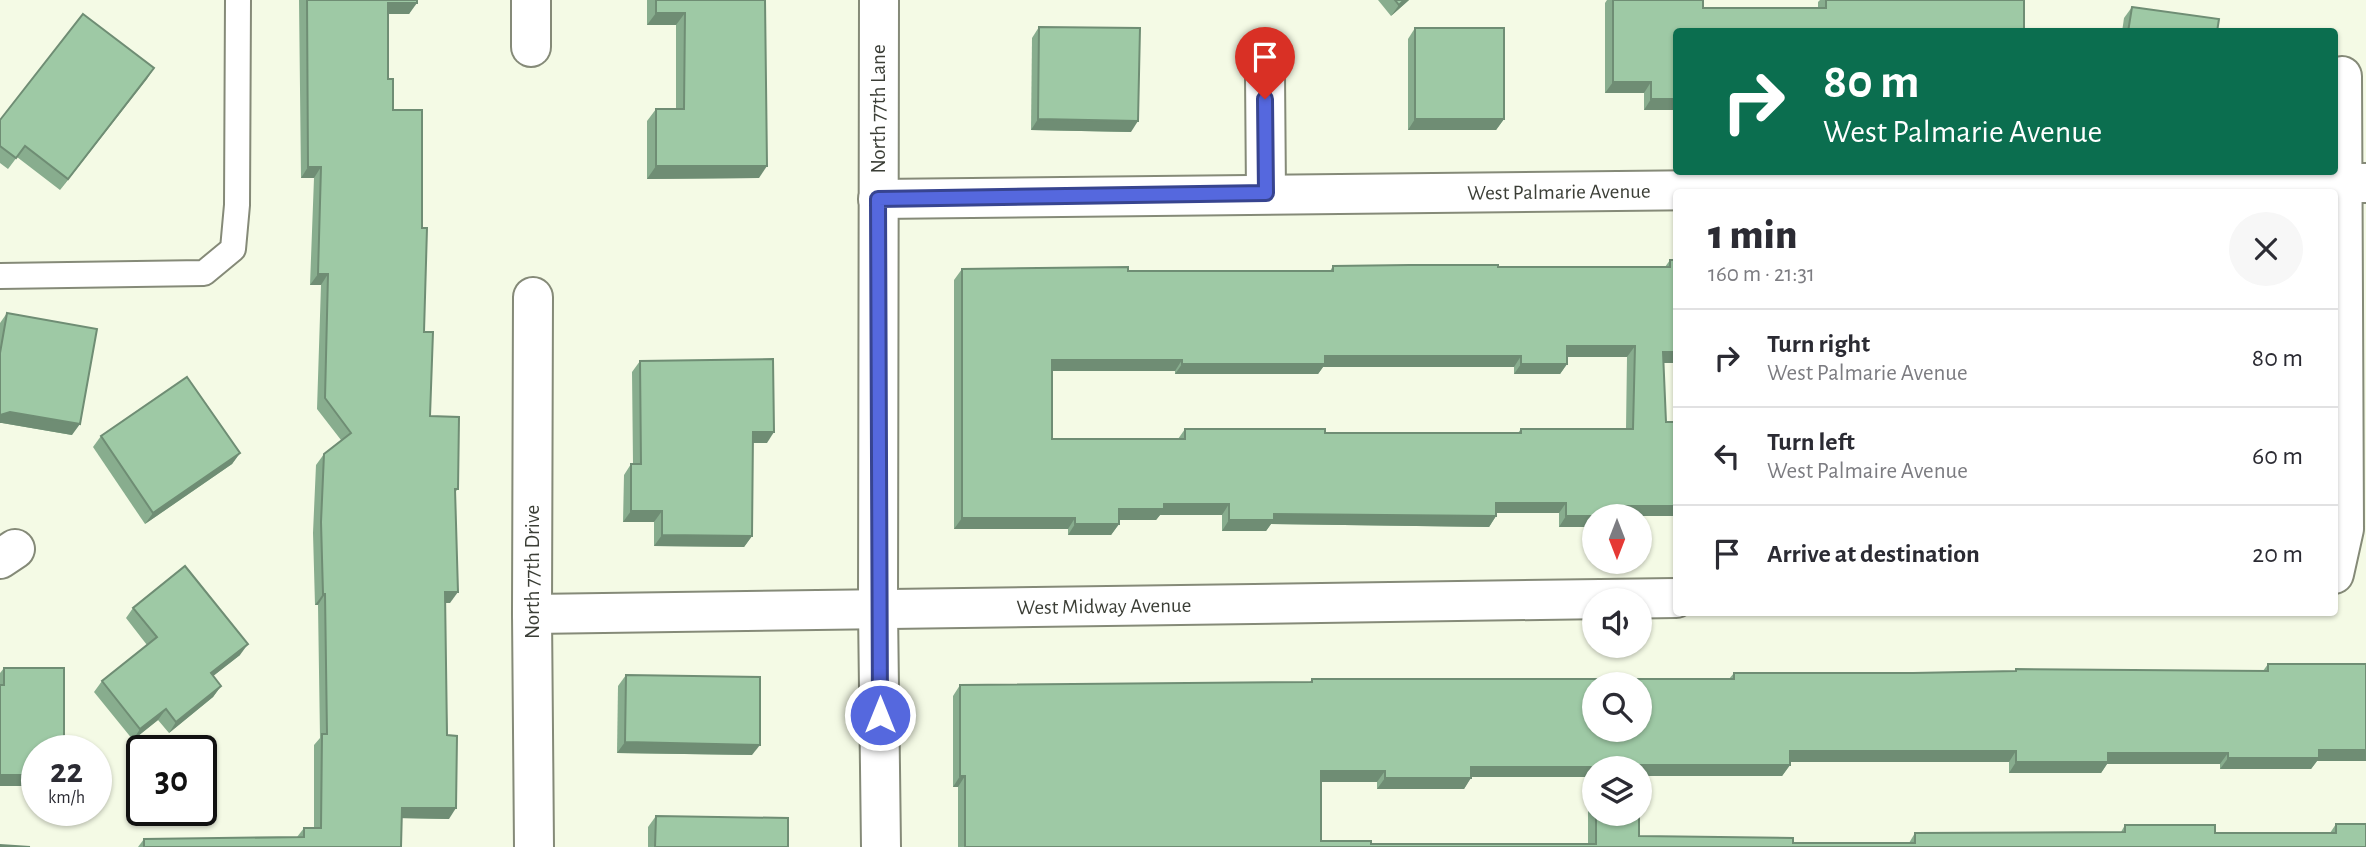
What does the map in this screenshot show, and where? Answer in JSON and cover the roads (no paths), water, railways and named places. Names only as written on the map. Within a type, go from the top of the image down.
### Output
[{"type":"street","points":[[531,0],[531,47]]},
{"type":"street","name":"North 77th Lane","points":[[879,0],[878,610],[881,847]]},
{"type":"street","points":[[1265,75],[1266,193]]},
{"type":"street","points":[[2338,557],[2344,529],[2354,183],[2342,76]]},
{"type":"street","name":"West Palmarie Avenue","points":[[1701,189],[2354,183]]},
{"type":"street","name":"West Palmarie Avenue","points":[[878,199],[1673,189]]},
{"type":"street","name":"North 77th Drive","points":[[533,297],[534,847]]},
{"type":"street","name":"West Midway Avenue","points":[[532,614],[1673,598]]},
{"type":"lane","points":[[0,276],[204,274],[233,249],[237,205],[239,0]]}]
